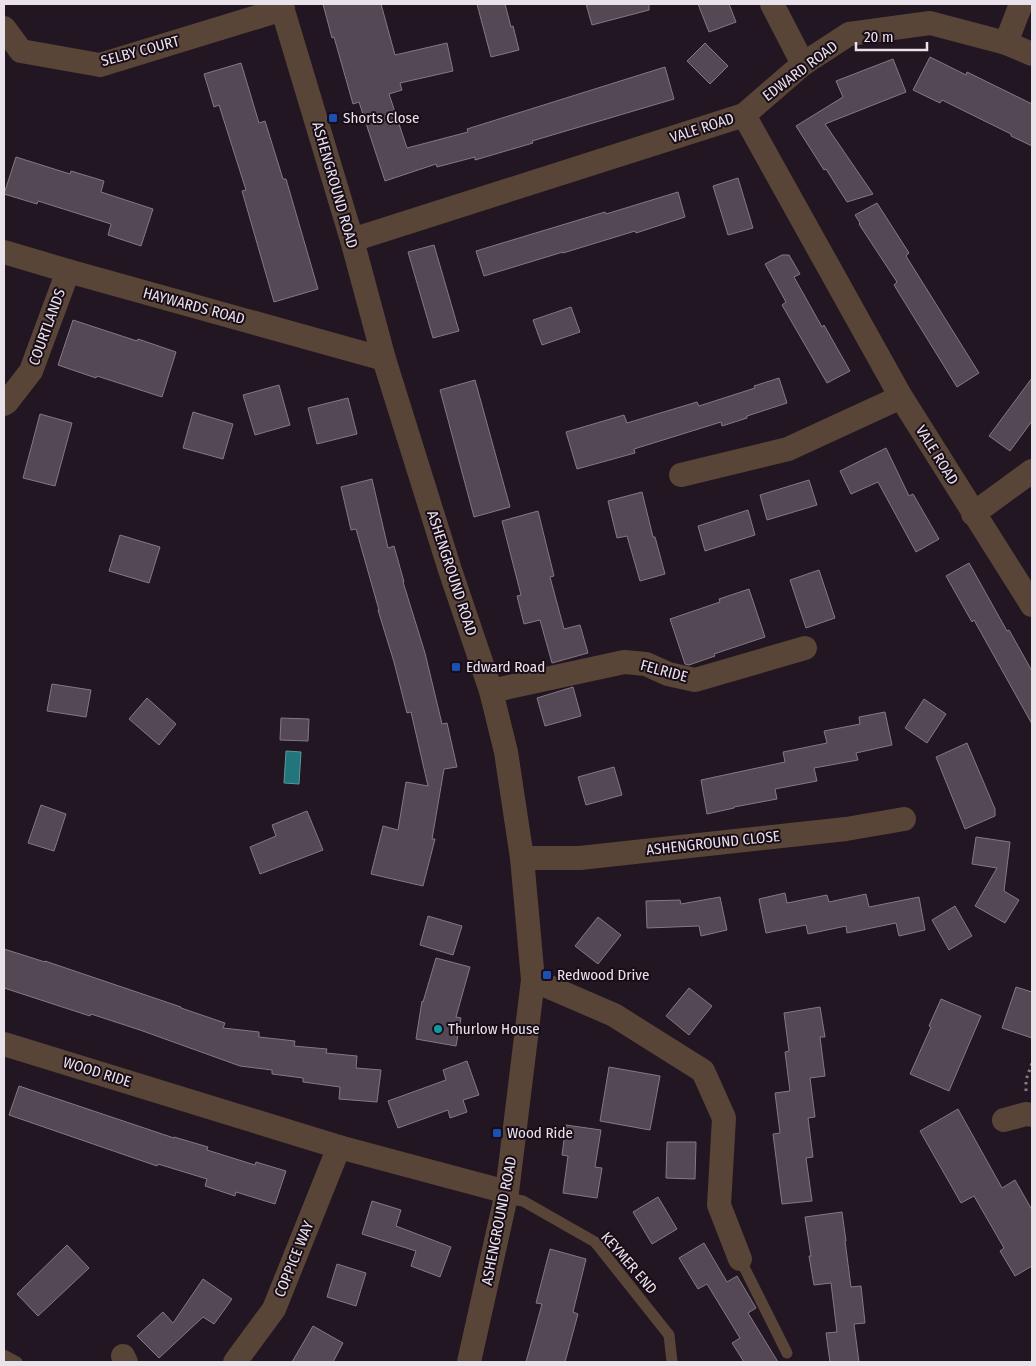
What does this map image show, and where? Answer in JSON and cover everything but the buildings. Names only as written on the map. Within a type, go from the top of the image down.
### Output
[{"type":"street","points":[[772,4],[803,64]]},
{"type":"street","points":[[1006,43],[1021,4]]},
{"type":"street","name":"SELBY COURT","points":[[4,28],[21,51],[100,65],[282,6]]},
{"type":"street","name":"ASHENGROUND ROAD","points":[[282,6],[352,240],[384,359],[450,570],[491,691],[506,752],[522,858],[532,980],[507,1195],[469,1362]]},
{"type":"street","name":"EDWARD ROAD","points":[[744,115],[803,64],[848,34],[930,23],[1006,43],[1032,54]]},
{"type":"street","name":"VALE ROAD","points":[[352,240],[744,115],[901,397],[1032,606]]},
{"type":"street","name":"HAYWARDS ROAD","points":[[4,252],[68,272],[384,359]]},
{"type":"street","name":"COURTLANDS","points":[[4,404],[31,372],[68,272]]},
{"type":"street","points":[[681,475],[788,449],[901,397]]},
{"type":"street","points":[[973,514],[1032,471]]},
{"type":"street","name":"FELRIDE","points":[[491,691],[624,662],[646,664],[668,674],[695,680],[805,648]]},
{"type":"street","name":"ASHENGROUND CLOSE","points":[[522,858],[590,857],[846,829],[904,818]]},
{"type":"street","points":[[532,980],[614,1015],[703,1071],[724,1118],[719,1205],[740,1259]]},
{"type":"street","name":"WOOD RIDE","points":[[4,1044],[339,1147],[507,1195]]},
{"type":"street","points":[[1004,1120],[1026,1114],[1032,1115]]},
{"type":"street","name":"COPPICE WAY","points":[[235,1362],[274,1309],[339,1147]]},
{"type":"lane","name":"KEYMER END","points":[[507,1195],[523,1201],[595,1242],[669,1335],[672,1362]]},
{"type":"lane","points":[[740,1259],[788,1353]]},
{"type":"lane","points":[[4,1355],[17,1362]]},
{"type":"water","points":[[286,751],[301,752],[299,784],[284,783]]},
{"type":"place","name":"Shorts Close","points":[[333,118]]},
{"type":"place","name":"Edward Road","points":[[456,667]]},
{"type":"place","name":"Redwood Drive","points":[[547,975]]},
{"type":"place","name":"Thurlow House","points":[[438,1029]]},
{"type":"place","name":"Wood Ride","points":[[497,1133]]}]
